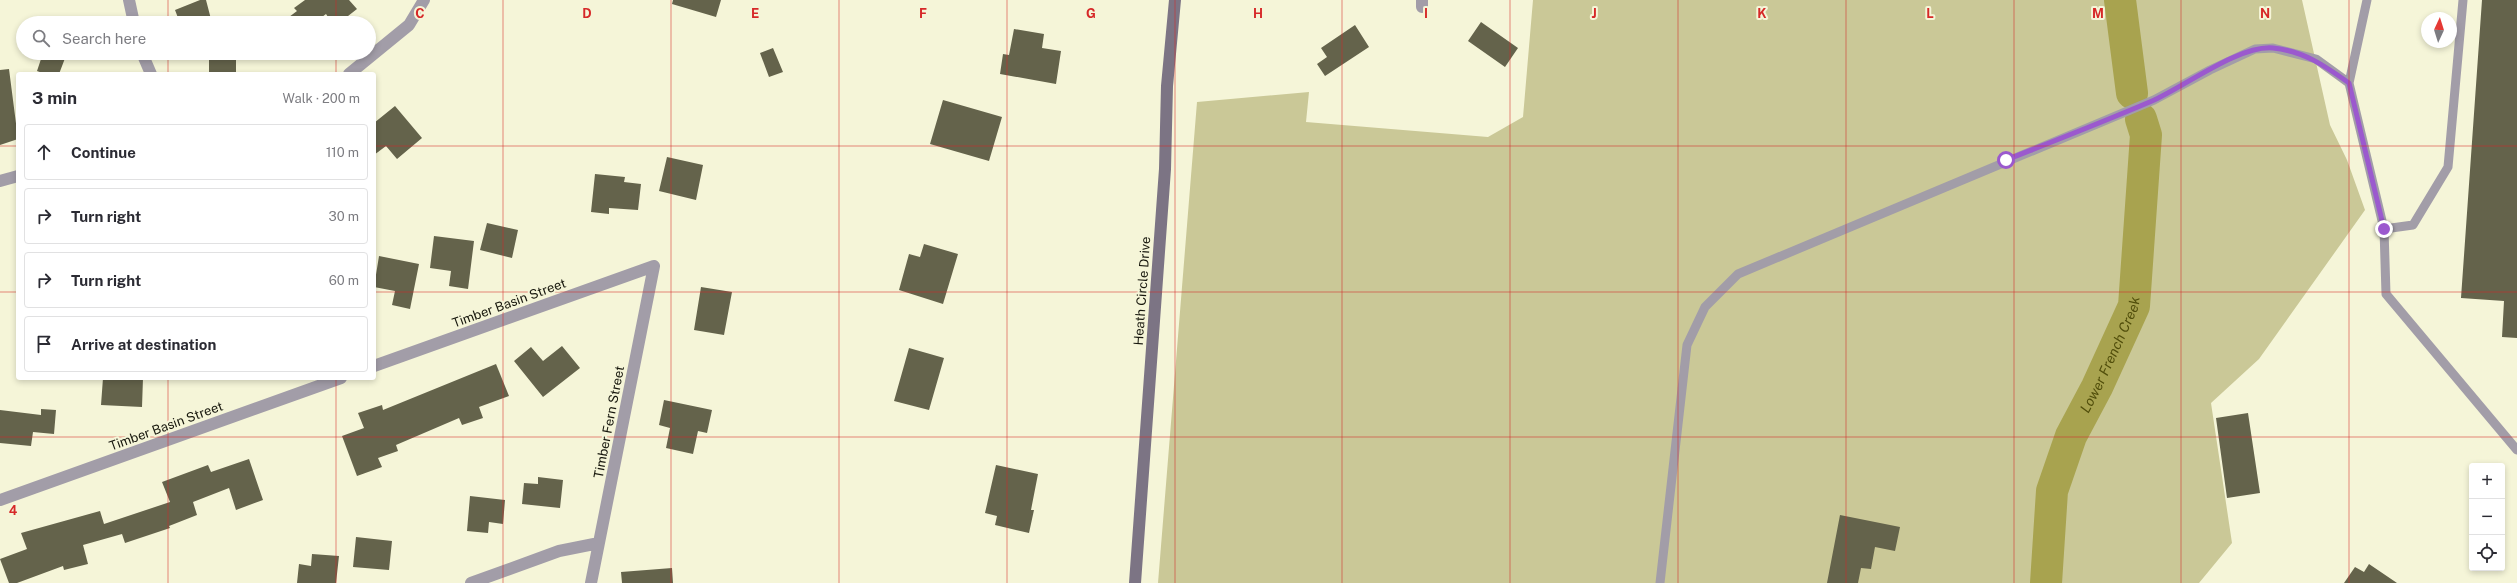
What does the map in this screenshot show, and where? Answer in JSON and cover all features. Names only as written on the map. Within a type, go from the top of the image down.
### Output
[{"type":"street","points":[[130,0],[133,16]]},
{"type":"street","points":[[376,52],[409,25],[424,0]]},
{"type":"street","name":"Heath Circle Drive","points":[[1135,583],[1164,177],[1167,86],[1175,0]]},
{"type":"street","points":[[145,60],[150,72]]},
{"type":"street","points":[[351,72],[366,60]]},
{"type":"street","points":[[0,180],[16,176]]},
{"type":"street","name":"Timber Basin Street","points":[[376,365],[654,266]]},
{"type":"street","name":"Timber Fern Street","points":[[591,583],[654,266]]},
{"type":"street","name":"Timber Basin Street","points":[[0,500],[335,380]]},
{"type":"street","points":[[471,583],[559,551],[599,543]]},
{"type":"lane","points":[[2367,0],[2349,83],[2384,229],[2386,294],[2517,450]]},
{"type":"lane","points":[[2384,229],[2413,225],[2448,167],[2463,0]]},
{"type":"lane","points":[[1660,583],[1687,345],[1705,307],[1738,274],[2154,100],[2210,70],[2255,49],[2273,48],[2316,60],[2349,83]]},
{"type":"shaded area","points":[[1533,0],[2302,0],[2330,125],[2347,160],[2365,210],[2259,359],[2211,403],[2232,543],[2199,583],[1158,583],[1197,102],[1309,92],[1306,122],[1488,137],[1523,117]]},
{"type":"building","points":[[200,0],[206,0],[210,16],[177,16],[175,10]]},
{"type":"building","points":[[305,0],[349,0],[357,9],[348,16],[327,16],[326,14],[323,16],[290,16],[297,11],[294,8]]},
{"type":"building","points":[[673,0],[721,0],[716,17],[672,4]]},
{"type":"building","points":[[2482,0],[2517,0],[2517,338],[2502,337],[2504,301],[2461,298]]},
{"type":"building","points":[[1481,22],[1518,48],[1505,67],[1468,41]]},
{"type":"building","points":[[1355,25],[1369,47],[1325,76],[1317,64],[1327,57],[1321,48]]},
{"type":"building","points":[[1014,29],[1044,34],[1042,48],[1061,51],[1056,84],[1000,74],[1003,54],[1009,55]]},
{"type":"building","points":[[773,48],[783,72],[769,77],[760,53]]},
{"type":"building","points":[[41,60],[64,60],[60,72],[37,71]]},
{"type":"building","points":[[209,60],[236,60],[236,72],[209,72]]},
{"type":"building","points":[[9,69],[16,123],[16,140],[0,145],[0,70]]},
{"type":"building","points":[[943,100],[1002,117],[989,161],[930,144]]},
{"type":"building","points":[[395,106],[422,138],[397,159],[386,146],[376,154],[376,121]]},
{"type":"building","points":[[667,157],[703,165],[696,200],[659,191]]},
{"type":"building","points":[[595,174],[625,177],[624,182],[641,184],[638,210],[609,208],[609,214],[591,212]]},
{"type":"building","points":[[487,223],[518,230],[512,258],[480,250]]},
{"type":"building","points":[[434,236],[474,241],[468,289],[449,286],[451,271],[430,268]]},
{"type":"building","points":[[924,244],[958,254],[943,304],[899,290],[909,254],[920,257]]},
{"type":"building","points":[[379,256],[419,264],[410,309],[392,305],[395,291],[376,287],[376,275]]},
{"type":"building","points":[[701,287],[732,292],[724,335],[694,330]]},
{"type":"building","points":[[562,346],[580,368],[543,397],[514,361],[531,347],[543,361]]},
{"type":"building","points":[[909,348],[944,358],[929,410],[894,401]]},
{"type":"building","points":[[496,364],[509,396],[479,407],[483,418],[462,425],[459,418],[396,445],[398,451],[378,458],[382,467],[357,476],[342,436],[364,428],[358,413],[382,405],[383,410]]},
{"type":"building","points":[[103,380],[143,380],[142,407],[101,405]]},
{"type":"building","points":[[664,400],[712,410],[707,433],[698,431],[693,454],[666,448],[670,428],[659,425]]},
{"type":"building","points":[[41,409],[56,410],[54,434],[33,432],[31,446],[0,443],[0,410],[41,415]]},
{"type":"building","points":[[2248,413],[2260,493],[2227,498],[2216,418]]},
{"type":"building","points":[[249,459],[263,500],[236,510],[229,488],[193,502],[197,515],[169,526],[170,528],[125,543],[122,534],[83,545],[88,564],[64,570],[63,566],[17,583],[9,583],[0,559],[27,549],[21,533],[100,511],[104,524],[170,502],[162,482],[208,465],[211,472]]},
{"type":"building","points":[[996,465],[1038,474],[1031,510],[1034,510],[1029,533],[995,525],[997,516],[985,513]]},
{"type":"building","points":[[538,477],[563,480],[560,508],[522,504],[524,483],[538,484]]},
{"type":"building","points":[[470,496],[505,500],[503,524],[489,522],[488,533],[467,531]]},
{"type":"building","points":[[1840,515],[1900,527],[1895,551],[1875,547],[1871,569],[1861,568],[1858,583],[1827,583]]},
{"type":"building","points":[[356,537],[392,541],[389,570],[353,567]]},
{"type":"building","points":[[312,554],[339,556],[336,583],[297,583],[299,564],[311,566]]},
{"type":"building","points":[[2369,564],[2397,583],[2344,583],[2355,567],[2364,572]]},
{"type":"building","points":[[672,568],[673,583],[622,583],[621,572]]},
{"type":"waterway","name":"Lower French Creek","points":[[2120,0],[2132,93]]},
{"type":"waterway","name":"Lower French Creek","points":[[2046,583],[2052,491],[2071,436],[2097,387],[2134,306],[2146,135],[2141,119]]},
{"type":"route","points":[[2006,160],[2154,100],[2210,70],[2255,49],[2273,48],[2316,60],[2349,83],[2384,229]]}]
